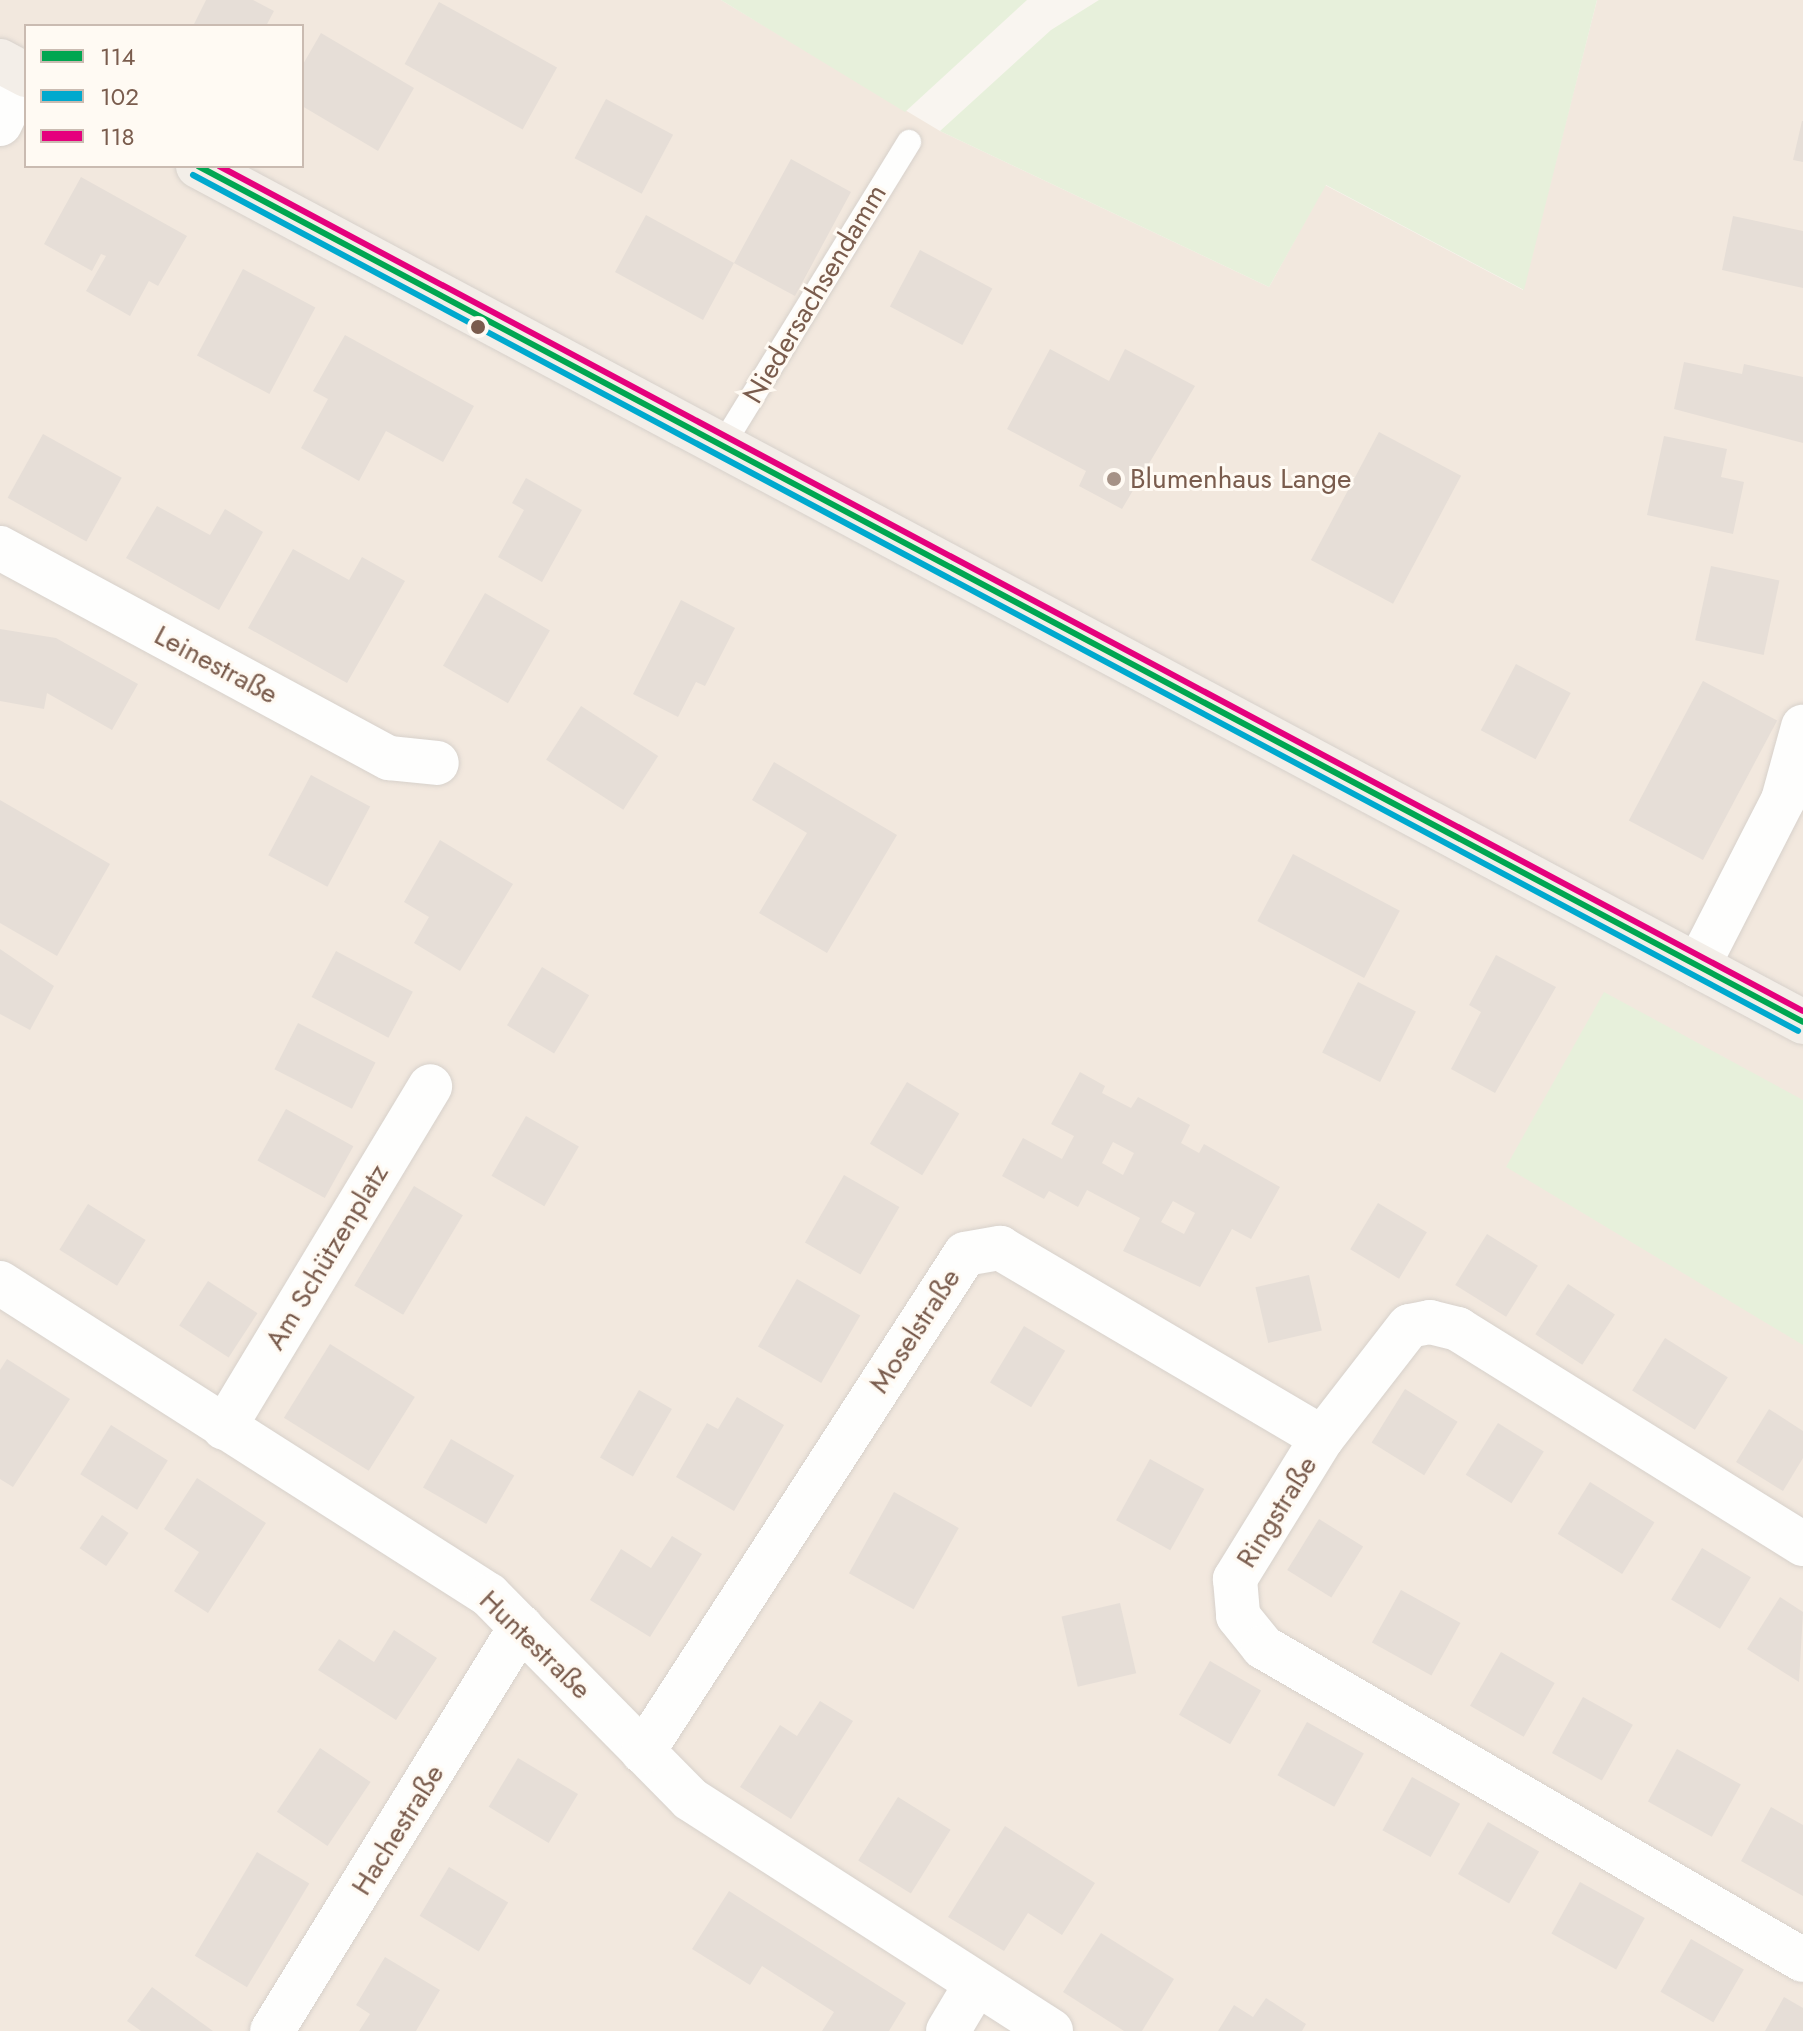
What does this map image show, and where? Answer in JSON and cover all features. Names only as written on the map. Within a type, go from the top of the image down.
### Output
[{"type":"main road","points":[[202,168],[1803,1022]]},
{"type":"street","points":[[0,124],[17,70]]},
{"type":"street","name":"Leinestraße","points":[[0,548],[389,758],[437,763]]},
{"type":"street","points":[[1698,966],[1783,800],[1803,727]]},
{"type":"street","name":"Am Schützenplatz","points":[[224,1428],[430,1086]]},
{"type":"street","name":"Moselstraße","points":[[643,1752],[965,1254],[1000,1248],[1322,1438]]},
{"type":"street","name":"Huntestraße","points":[[0,1283],[489,1595],[690,1799],[1051,2031]]},
{"type":"street","name":"Ringstraße","points":[[1803,1544],[1458,1329],[1430,1322],[1409,1326],[1322,1438],[1235,1579],[1238,1616],[1263,1647],[1803,1960]]},
{"type":"street","name":"Hachestraße","points":[[272,2031],[521,1627]]},
{"type":"street","points":[[948,2031],[976,1984]]},
{"type":"lane","name":"Niedersachsendamm","points":[[722,446],[909,142]]},
{"type":"shaded area","points":[[0,0],[721,0],[940,131],[1269,287],[1325,185],[1523,290],[1597,0],[1803,0],[1803,2031],[0,2031]]},
{"type":"green space","points":[[721,0],[1027,0],[905,112]]},
{"type":"green space","points":[[1099,0],[1597,0],[1524,290],[1326,185],[1269,287],[940,131],[1051,30]]},
{"type":"green space","points":[[1604,992],[1803,1100],[1803,1345],[1506,1167]]},
{"type":"building","points":[[206,0],[253,0],[274,11],[267,24],[194,24]]},
{"type":"building","points":[[439,2],[557,67],[523,130],[405,64]]},
{"type":"building","points":[[321,33],[414,88],[378,151],[304,107],[304,63]]},
{"type":"building","points":[[606,99],[673,135],[642,194],[575,158]]},
{"type":"building","points":[[1803,121],[1803,162],[1793,160]]},
{"type":"building","points":[[791,159],[851,192],[795,296],[734,263]]},
{"type":"building","points":[[81,177],[187,236],[158,286],[149,281],[130,316],[86,291],[106,256],[101,254],[92,271],[44,244]]},
{"type":"building","points":[[646,215],[734,263],[703,320],[615,272]]},
{"type":"building","points":[[1733,216],[1803,231],[1803,288],[1722,270]]},
{"type":"building","points":[[920,250],[992,288],[962,345],[890,307]]},
{"type":"building","points":[[243,269],[315,307],[269,394],[197,356]]},
{"type":"building","points":[[345,335],[474,406],[443,462],[386,431],[359,481],[301,448],[328,399],[313,391]]},
{"type":"building","points":[[1050,349],[1109,381],[1125,349],[1195,386],[1122,509],[1079,486],[1086,471],[1007,429]]},
{"type":"building","points":[[1684,362],[1742,374],[1744,364],[1803,377],[1803,443],[1674,409]]},
{"type":"building","points":[[1379,432],[1461,476],[1393,604],[1311,560]]},
{"type":"building","points":[[43,434],[122,478],[86,541],[8,498]]},
{"type":"building","points":[[1664,436],[1727,449],[1721,477],[1744,482],[1733,534],[1647,515]]},
{"type":"building","points":[[526,478],[582,510],[542,582],[498,557],[524,510],[512,503]]},
{"type":"building","points":[[157,506],[210,535],[225,509],[263,532],[219,610],[126,558]]},
{"type":"building","points":[[293,549],[349,580],[362,557],[405,581],[347,683],[248,628]]},
{"type":"building","points":[[1711,566],[1779,581],[1764,655],[1695,640]]},
{"type":"building","points":[[485,593],[550,630],[508,703],[443,666]]},
{"type":"building","points":[[681,600],[735,628],[705,686],[696,682],[678,717],[633,694]]},
{"type":"building","points":[[0,629],[56,638],[138,684],[112,730],[47,693],[44,709],[0,701]]},
{"type":"building","points":[[1516,664],[1571,693],[1536,759],[1481,730]]},
{"type":"building","points":[[1703,681],[1777,720],[1703,860],[1629,821]]},
{"type":"building","points":[[581,706],[658,756],[623,810],[546,760]]},
{"type":"building","points":[[774,762],[897,835],[827,953],[759,913],[807,833],[752,800]]},
{"type":"building","points":[[311,775],[370,806],[327,887],[268,855]]},
{"type":"building","points":[[0,800],[110,864],[57,956],[0,923]]},
{"type":"building","points":[[440,840],[513,884],[460,971],[414,943],[429,917],[404,902]]},
{"type":"building","points":[[1293,854],[1400,911],[1364,978],[1257,921]]},
{"type":"building","points":[[0,949],[54,986],[30,1030],[0,1014]]},
{"type":"building","points":[[336,951],[413,992],[388,1038],[312,997]]},
{"type":"building","points":[[1496,955],[1556,987],[1495,1093],[1451,1069],[1481,1012],[1469,1005]]},
{"type":"building","points":[[542,967],[589,995],[554,1054],[507,1025]]},
{"type":"building","points":[[1358,982],[1416,1012],[1380,1082],[1322,1052]]},
{"type":"building","points":[[298,1023],[376,1062],[352,1109],[274,1069]]},
{"type":"building","points":[[1080,1072],[1105,1086],[1102,1093],[1131,1108],[1138,1097],[1190,1125],[1181,1143],[1199,1153],[1204,1144],[1280,1187],[1251,1239],[1232,1229],[1200,1287],[1123,1251],[1140,1218],[1087,1190],[1078,1207],[1049,1191],[1044,1199],[1002,1176],[1023,1138],[1062,1159],[1074,1136],[1051,1124]],"holes":[[[1113,1142],[1134,1153],[1123,1175],[1102,1163]],[[1173,1201],[1195,1213],[1184,1234],[1161,1222]]]},
{"type":"building","points":[[907,1082],[959,1113],[922,1175],[870,1144]]},
{"type":"building","points":[[286,1109],[353,1146],[325,1198],[257,1161]]},
{"type":"building","points":[[526,1116],[579,1146],[544,1206],[492,1176]]},
{"type":"building","points":[[844,1175],[899,1207],[860,1275],[805,1243]]},
{"type":"building","points":[[414,1186],[463,1215],[403,1315],[354,1285]]},
{"type":"building","points":[[1378,1203],[1427,1232],[1399,1279],[1350,1249]]},
{"type":"building","points":[[88,1204],[146,1240],[117,1286],[59,1250]]},
{"type":"building","points":[[1487,1234],[1538,1266],[1506,1317],[1455,1285]]},
{"type":"building","points":[[1309,1275],[1322,1331],[1268,1343],[1255,1287]]},
{"type":"building","points":[[797,1279],[860,1316],[821,1383],[758,1347]]},
{"type":"building","points":[[208,1281],[257,1313],[229,1358],[179,1325]]},
{"type":"building","points":[[1568,1284],[1615,1314],[1582,1365],[1535,1334]]},
{"type":"building","points":[[1024,1326],[1065,1351],[1031,1407],[990,1383]]},
{"type":"building","points":[[1665,1338],[1728,1377],[1695,1430],[1632,1391]]},
{"type":"building","points":[[330,1344],[415,1397],[369,1471],[284,1418]]},
{"type":"building","points":[[7,1359],[70,1399],[13,1487],[0,1479],[0,1370]]},
{"type":"building","points":[[1405,1389],[1458,1422],[1424,1475],[1372,1442]]},
{"type":"building","points":[[639,1390],[672,1409],[633,1477],[600,1458]]},
{"type":"building","points":[[737,1397],[784,1425],[734,1511],[676,1477],[707,1423],[718,1429]]},
{"type":"building","points":[[1769,1409],[1803,1431],[1803,1458],[1783,1491],[1736,1462]]},
{"type":"building","points":[[1498,1423],[1544,1452],[1511,1503],[1466,1475]]},
{"type":"building","points":[[111,1425],[168,1461],[137,1510],[80,1474]]},
{"type":"building","points":[[451,1439],[514,1476],[486,1524],[423,1487]]},
{"type":"building","points":[[1150,1459],[1204,1489],[1170,1550],[1116,1520]]},
{"type":"building","points":[[197,1478],[266,1523],[208,1613],[174,1591],[199,1552],[164,1529]]},
{"type":"building","points":[[1590,1482],[1654,1522],[1622,1574],[1558,1534]]},
{"type":"building","points":[[894,1492],[959,1528],[914,1609],[849,1573]]},
{"type":"building","points":[[102,1515],[129,1533],[106,1566],[80,1548]]},
{"type":"building","points":[[1319,1519],[1363,1547],[1331,1597],[1287,1570]]},
{"type":"building","points":[[672,1536],[702,1554],[650,1637],[590,1600],[621,1549],[651,1568]]},
{"type":"building","points":[[1702,1548],[1751,1577],[1720,1629],[1671,1599]]},
{"type":"building","points":[[1401,1590],[1460,1623],[1431,1675],[1372,1642]]},
{"type":"building","points":[[1780,1597],[1803,1612],[1799,1682],[1747,1649]]},
{"type":"building","points":[[1120,1603],[1136,1673],[1078,1687],[1062,1616]]},
{"type":"building","points":[[394,1630],[437,1658],[396,1720],[318,1670],[339,1639],[374,1662]]},
{"type":"building","points":[[1501,1652],[1555,1683],[1524,1737],[1470,1706]]},
{"type":"building","points":[[1210,1661],[1261,1690],[1230,1744],[1179,1715]]},
{"type":"building","points":[[1583,1697],[1633,1725],[1602,1781],[1552,1753]]},
{"type":"building","points":[[820,1701],[853,1721],[791,1819],[740,1787],[780,1725],[797,1736]]},
{"type":"building","points":[[1307,1722],[1364,1754],[1334,1807],[1277,1775]]},
{"type":"building","points":[[320,1748],[371,1782],[328,1846],[277,1812]]},
{"type":"building","points":[[1677,1749],[1741,1784],[1712,1837],[1648,1801]]},
{"type":"building","points":[[518,1758],[578,1794],[549,1843],[489,1807]]},
{"type":"building","points":[[1412,1777],[1460,1804],[1431,1857],[1382,1830]]},
{"type":"building","points":[[898,1797],[951,1830],[911,1893],[858,1861]]},
{"type":"building","points":[[1771,1807],[1803,1825],[1803,1896],[1741,1861]]},
{"type":"building","points":[[1488,1822],[1539,1851],[1509,1903],[1458,1874]]},
{"type":"building","points":[[1005,1826],[1095,1883],[1062,1935],[1028,1913],[1004,1951],[948,1917]]},
{"type":"building","points":[[257,1852],[309,1883],[247,1987],[195,1956]]},
{"type":"building","points":[[449,1867],[508,1903],[479,1951],[420,1916]]},
{"type":"building","points":[[1580,1882],[1645,1918],[1616,1969],[1551,1934]]},
{"type":"building","points":[[729,1891],[906,2003],[889,2031],[822,2031],[834,2012],[762,1966],[750,1985],[692,1949]]},
{"type":"building","points":[[1101,1933],[1174,1979],[1142,2031],[1124,2031],[1063,1992]]},
{"type":"building","points":[[1691,1939],[1744,1970],[1713,2022],[1660,1992]]},
{"type":"building","points":[[385,1957],[440,1990],[416,2031],[359,2031],[370,2014],[356,2005]]},
{"type":"building","points":[[152,1987],[213,2031],[141,2031],[127,2021]]},
{"type":"building","points":[[1784,1997],[1803,2008],[1803,2031],[1765,2031]]},
{"type":"building","points":[[1266,1998],[1306,2024],[1302,2031],[1218,2031],[1234,2005],[1253,2017]]},
{"type":"transit line","name":"114","points":[[202,168],[1803,1022]]},
{"type":"transit line","name":"118","points":[[223,168],[1803,1011]]},
{"type":"transit line","name":"102","points":[[193,175],[1798,1031]]},
{"type":"place","name":"Blumenhaus Lange","points":[[1114,479]]}]
